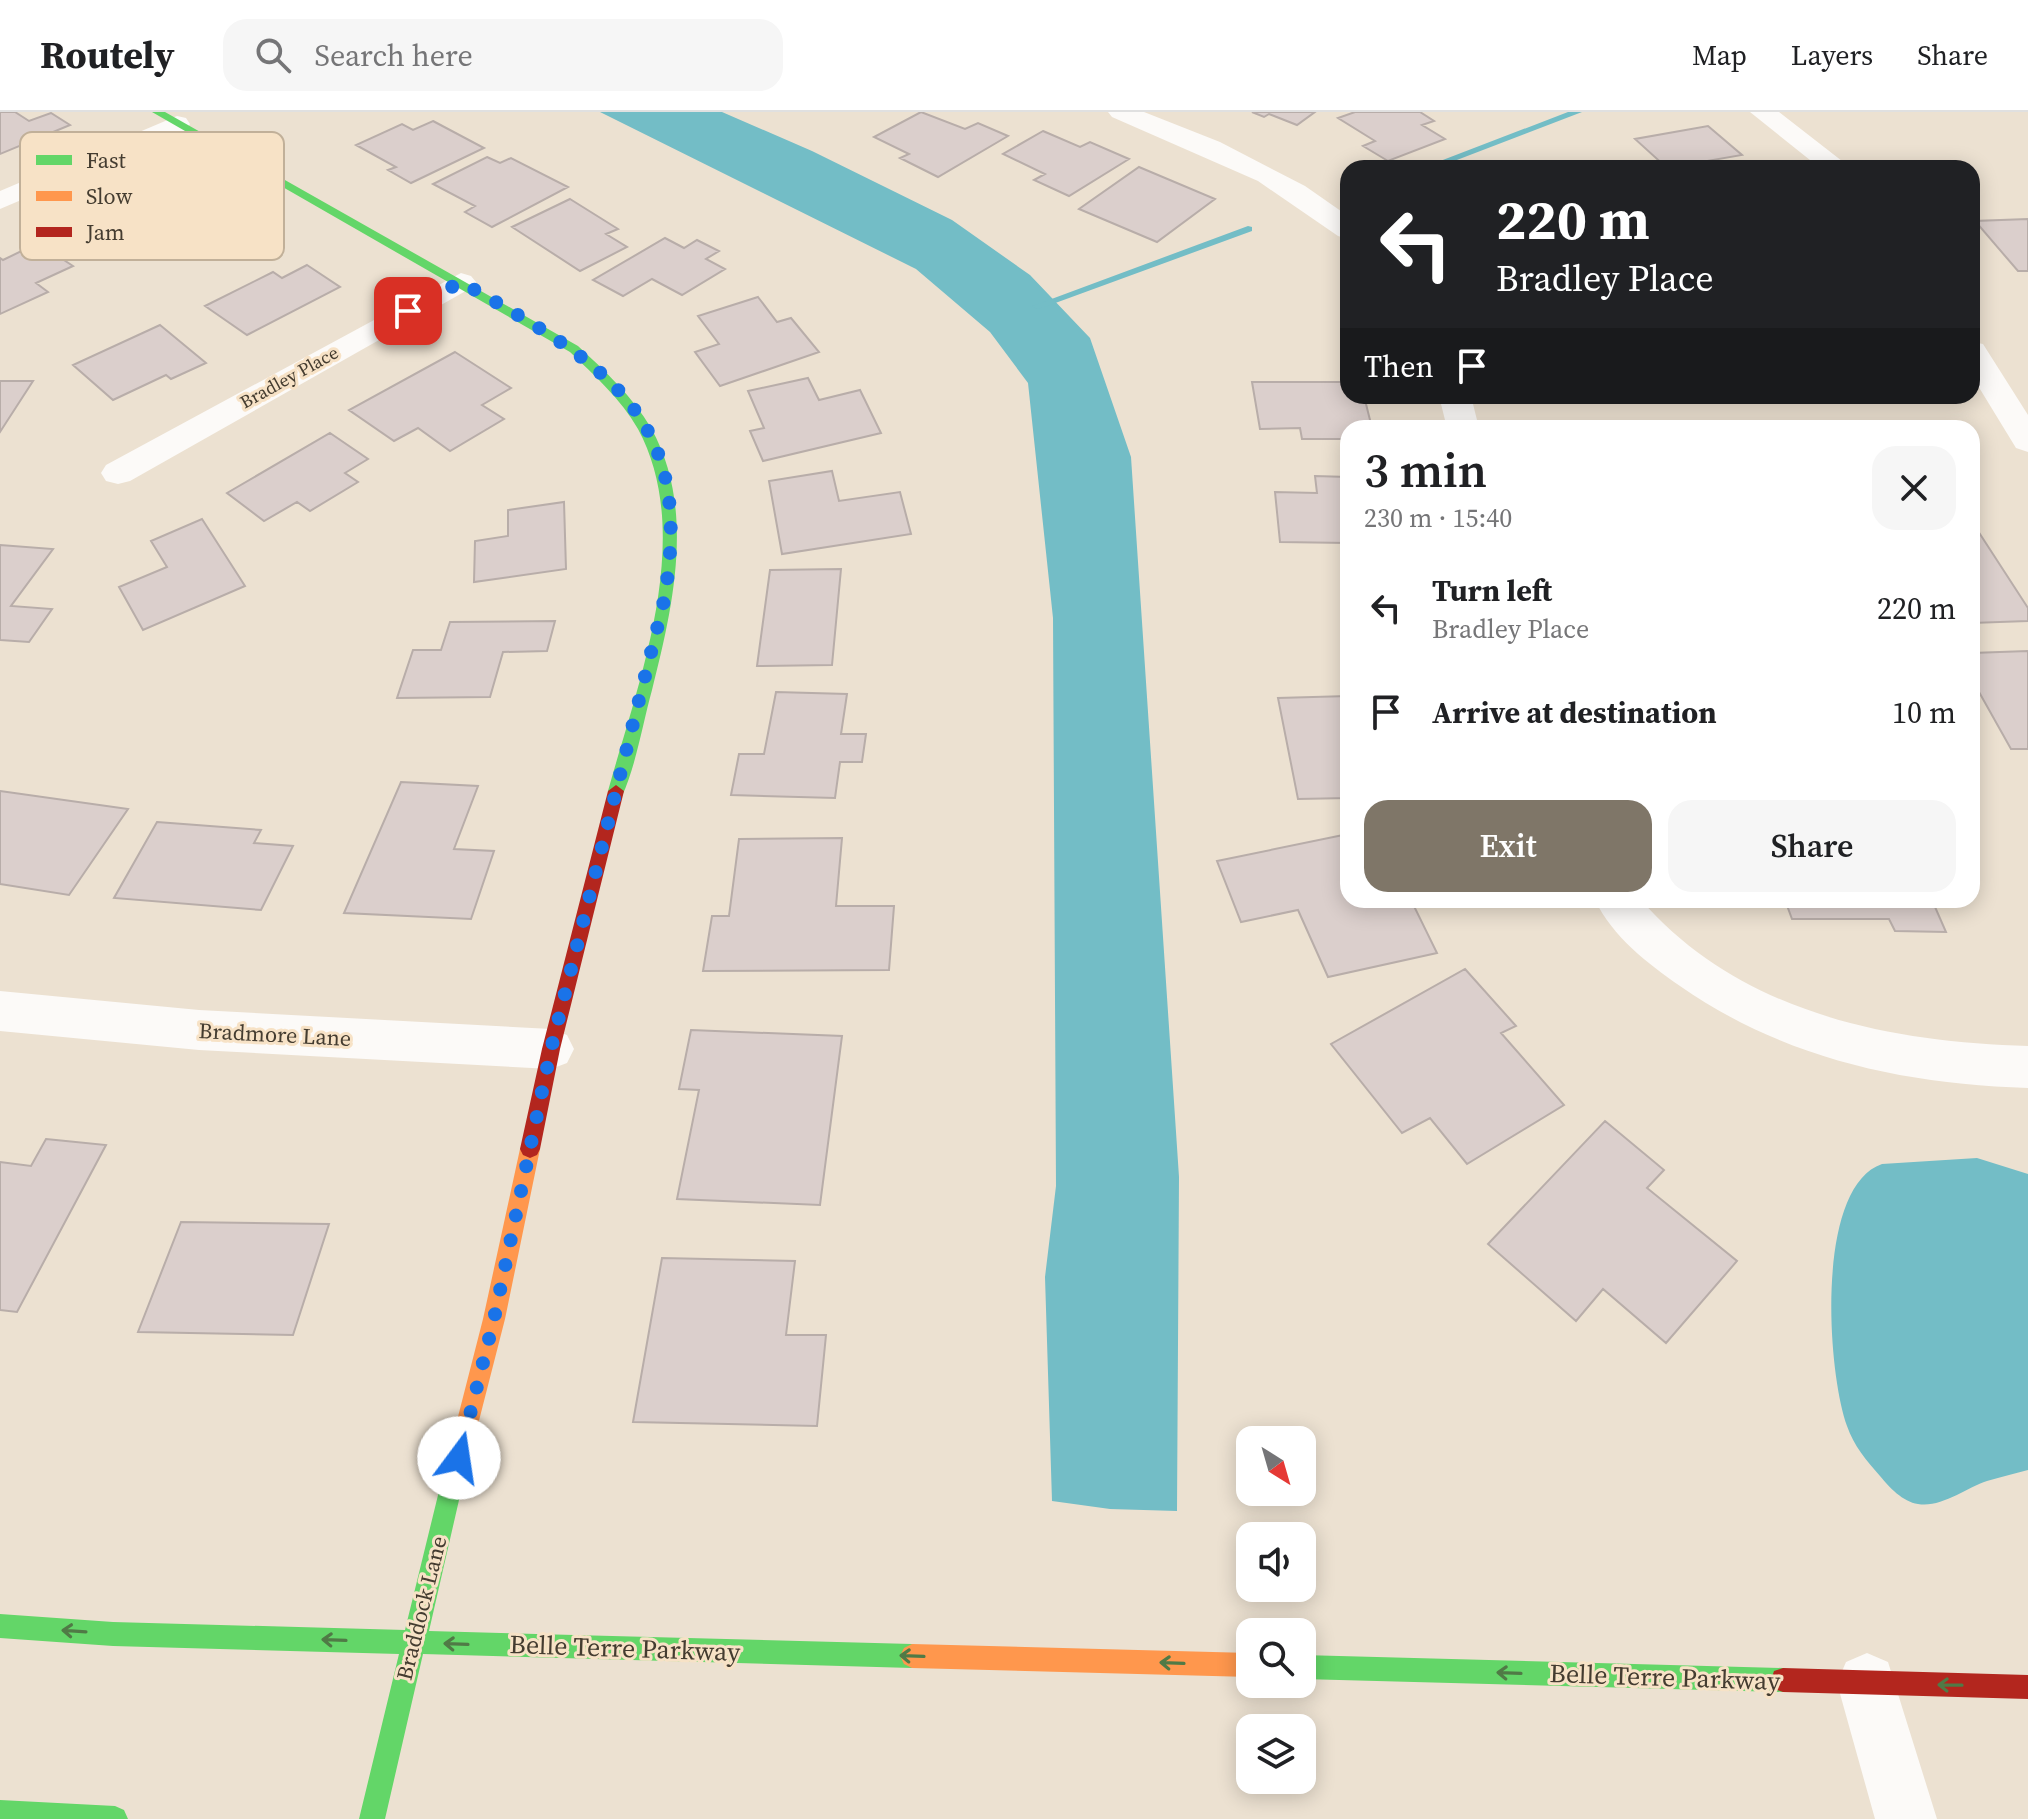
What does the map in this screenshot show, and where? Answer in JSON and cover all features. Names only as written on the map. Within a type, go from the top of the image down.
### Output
[{"type":"street","points":[[1121,112],[1259,168],[1340,224]]},
{"type":"street","points":[[1763,112],[1826,160]]},
{"type":"street","points":[[139,132],[167,118]]},
{"type":"street","name":"Braddock Lane","points":[[167,118],[192,132]]},
{"type":"street","name":"Braddock Lane","points":[[284,183],[574,349],[617,387],[653,443],[669,500],[668,576],[663,605],[551,1049],[494,1319],[412,1642],[372,1819]]},
{"type":"street","points":[[0,201],[20,191]]},
{"type":"street","name":"Bradley Place","points":[[118,473],[461,282]]},
{"type":"street","points":[[1980,364],[2028,441]]},
{"type":"street","points":[[1623,908],[1644,932],[1706,982],[1784,1024],[1833,1043],[1907,1060],[2028,1067]]},
{"type":"street","name":"Bradmore Lane","points":[[0,1011],[199,1030],[551,1049]]},
{"type":"street","name":"Belle Terre Parkway","points":[[0,1626],[113,1634],[1236,1665]]},
{"type":"street","name":"Belle Terre Parkway","points":[[1316,1667],[2028,1687]]},
{"type":"street","points":[[1867,1683],[1906,1819]]},
{"type":"street","points":[[0,1813],[115,1819]]},
{"type":"water","points":[[600,112],[722,112],[812,151],[952,220],[1030,275],[1090,338],[1131,457],[1179,1177],[1177,1511],[1110,1509],[1052,1501],[1045,1277],[1056,1186],[1053,618],[1028,383],[990,332],[916,269]]},
{"type":"water","points":[[1977,1158],[2028,1174],[2028,1470],[1987,1481],[1936,1503],[1912,1503],[1888,1485],[1861,1452],[1847,1426],[1840,1400],[1832,1325],[1836,1243],[1845,1207],[1860,1180],[1882,1164]]},
{"type":"building","points":[[0,112],[15,112],[29,121],[51,113],[70,125],[53,132],[20,132],[20,146],[0,154]]},
{"type":"building","points":[[921,112],[965,129],[978,123],[1008,136],[938,177],[900,158],[909,154],[874,137]]},
{"type":"building","points":[[1252,112],[1315,112],[1297,125],[1269,114],[1264,117]]},
{"type":"building","points":[[1355,112],[1420,112],[1434,121],[1422,125],[1445,139],[1386,160],[1363,146],[1375,141],[1338,118]]},
{"type":"building","points":[[433,121],[484,148],[411,183],[388,170],[396,167],[356,145],[402,124],[413,130]]},
{"type":"building","points":[[1708,126],[1742,155],[1713,160],[1658,160],[1635,139]]},
{"type":"building","points":[[1043,131],[1080,147],[1090,142],[1129,159],[1069,196],[1034,180],[1045,174],[1003,154]]},
{"type":"building","points":[[487,157],[500,163],[511,158],[568,187],[492,227],[465,212],[475,206],[433,184]]},
{"type":"building","points":[[1139,167],[1215,199],[1157,242],[1079,209]]},
{"type":"building","points":[[570,199],[618,229],[606,234],[627,247],[580,271],[512,227]]},
{"type":"building","points":[[2028,219],[2028,271],[2018,271],[1980,227],[1980,221]]},
{"type":"building","points":[[665,238],[684,248],[697,240],[719,251],[706,259],[725,269],[682,295],[652,279],[623,296],[593,280]]},
{"type":"building","points":[[20,252],[20,260],[64,260],[73,266],[36,283],[48,292],[0,314],[0,258],[3,260]]},
{"type":"building","points":[[307,265],[340,287],[247,335],[205,306],[273,272],[282,278]]},
{"type":"building","points":[[758,297],[777,322],[791,318],[819,352],[720,386],[695,352],[719,344],[698,316]]},
{"type":"building","points":[[160,325],[206,363],[171,379],[166,375],[113,400],[73,365]]},
{"type":"building","points":[[455,352],[511,388],[482,405],[504,419],[450,451],[418,428],[394,441],[349,410]]},
{"type":"building","points":[[808,378],[819,400],[860,390],[881,433],[763,461],[750,431],[764,428],[748,391]]},
{"type":"building","points":[[0,381],[33,381],[0,432]]},
{"type":"building","points":[[1252,382],[1340,382],[1340,404],[1366,404],[1370,420],[1340,420],[1340,439],[1302,439],[1300,428],[1260,429]]},
{"type":"building","points":[[330,433],[368,459],[345,473],[358,482],[310,511],[297,502],[264,521],[227,493]]},
{"type":"building","points":[[832,471],[839,501],[900,492],[911,534],[782,554],[769,481]]},
{"type":"building","points":[[1315,476],[1340,477],[1340,543],[1280,542],[1275,492],[1317,493]]},
{"type":"building","points":[[564,502],[566,569],[474,582],[475,541],[508,536],[508,510]]},
{"type":"building","points":[[202,519],[245,586],[143,630],[119,587],[167,567],[151,541]]},
{"type":"building","points":[[1980,534],[2028,608],[2028,621],[1980,623]]},
{"type":"building","points":[[0,545],[53,549],[11,606],[52,609],[29,642],[0,640]]},
{"type":"building","points":[[841,569],[832,665],[757,666],[770,570]]},
{"type":"building","points":[[555,621],[547,651],[503,652],[490,697],[397,698],[413,650],[441,650],[450,622]]},
{"type":"building","points":[[2028,651],[2028,749],[2011,749],[1980,694],[1980,653]]},
{"type":"building","points":[[776,692],[847,694],[841,734],[866,734],[862,762],[840,762],[835,798],[731,795],[739,754],[764,754]]},
{"type":"building","points":[[1340,696],[1340,798],[1298,799],[1278,698]]},
{"type":"building","points":[[401,782],[478,786],[454,849],[494,851],[471,919],[344,913]]},
{"type":"building","points":[[0,791],[128,809],[69,895],[0,884]]},
{"type":"building","points":[[157,822],[261,830],[254,843],[293,846],[261,910],[114,898]]},
{"type":"building","points":[[1340,836],[1340,908],[1415,908],[1437,953],[1328,977],[1298,910],[1241,922],[1217,861]]},
{"type":"building","points":[[842,838],[836,906],[894,906],[889,970],[703,971],[712,916],[729,916],[739,839]]},
{"type":"building","points":[[1788,908],[1936,908],[1946,932],[1895,931],[1889,919],[1792,919]]},
{"type":"building","points":[[1465,969],[1516,1026],[1501,1033],[1564,1105],[1467,1164],[1430,1118],[1402,1133],[1331,1044]]},
{"type":"building","points":[[691,1030],[842,1036],[820,1205],[677,1199],[699,1090],[679,1089]]},
{"type":"building","points":[[1605,1121],[1664,1170],[1647,1188],[1737,1261],[1666,1343],[1603,1289],[1576,1321],[1488,1244]]},
{"type":"building","points":[[46,1139],[106,1145],[17,1312],[0,1310],[0,1162],[31,1166]]},
{"type":"building","points":[[181,1222],[329,1224],[293,1335],[138,1332]]},
{"type":"building","points":[[662,1258],[795,1261],[786,1335],[826,1335],[817,1426],[633,1422]]},
{"type":"waterway","points":[[1448,160],[1577,112]]},
{"type":"waterway","points":[[1035,307],[1248,229]]},
{"type":"traffic: fast","points":[[157,112],[192,132]]},
{"type":"traffic: fast","points":[[284,184],[574,349],[613,388],[646,432],[662,473],[669,518],[669,564],[652,658],[616,791]]},
{"type":"traffic: fast","points":[[372,1819],[451,1487]]},
{"type":"traffic: fast","points":[[0,1626],[113,1634],[912,1656]]},
{"type":"traffic: fast","points":[[1316,1667],[1783,1680]]},
{"type":"traffic: fast","points":[[0,1813],[115,1819]]},
{"type":"traffic: slow","points":[[451,1487],[494,1319],[530,1149]]},
{"type":"traffic: slow","points":[[912,1656],[1236,1665]]},
{"type":"traffic: jam","points":[[530,1149],[551,1049],[616,791]]},
{"type":"traffic: jam","points":[[1783,1680],[2028,1687]]},
{"type":"route","points":[[408,311],[461,282],[574,349],[617,387],[648,432],[665,478],[671,521],[663,605],[551,1049],[494,1319],[459,1458]]}]
